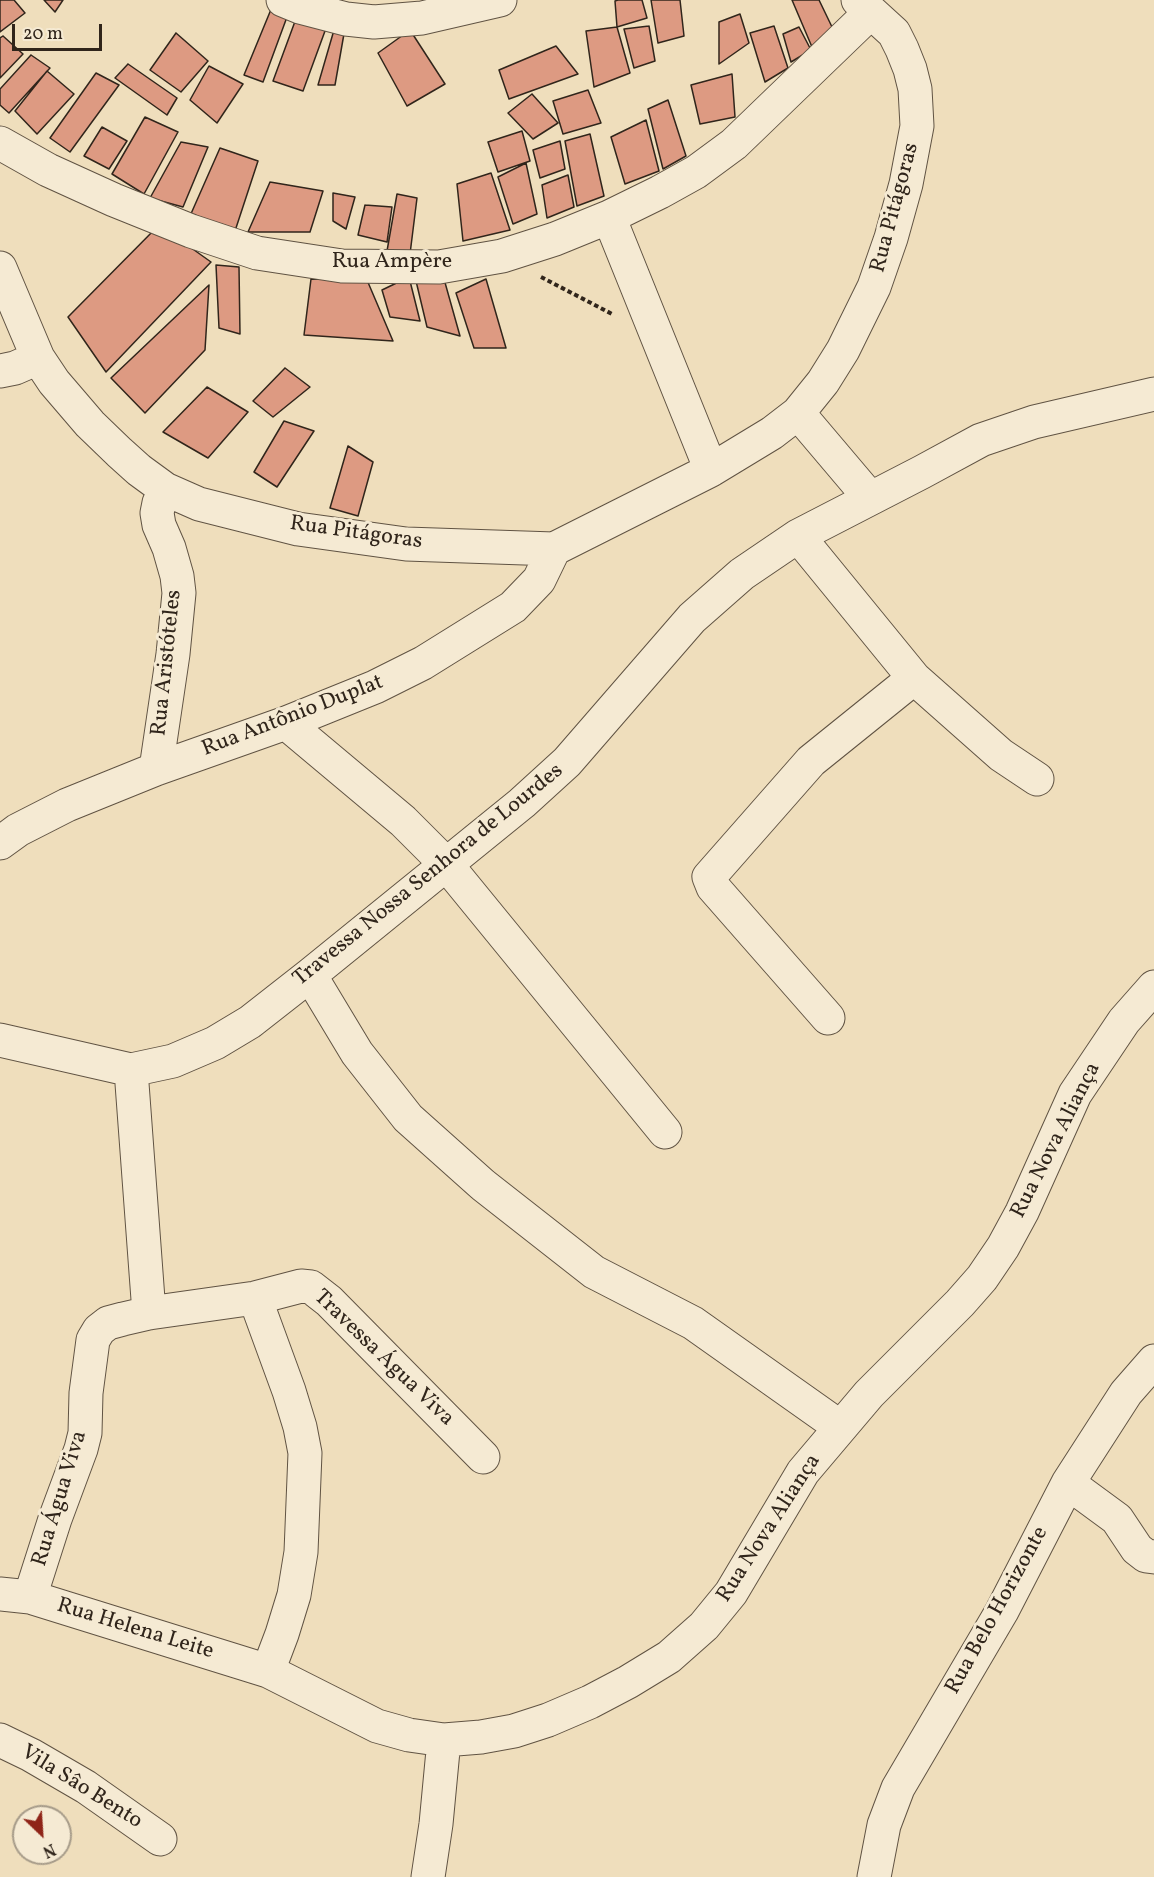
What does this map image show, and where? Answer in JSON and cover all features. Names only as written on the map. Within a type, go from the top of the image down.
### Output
[{"type":"street","points":[[283,0],[346,19],[374,22],[422,18],[500,0]]},
{"type":"street","name":"Rua Ampère","points":[[0,143],[48,170],[114,200],[191,231],[257,253],[342,266],[439,267],[502,256],[555,239],[609,217],[696,172],[734,144],[865,6]]},
{"type":"street","name":"Rua Pitágoras","points":[[0,268],[38,358],[54,382],[90,424],[139,470],[165,489],[199,504],[309,531],[406,544],[555,549],[711,470],[772,433],[798,413],[823,382],[843,350],[874,287],[891,237],[917,126],[915,89],[903,49],[894,33],[865,6]]},
{"type":"street","points":[[609,217],[711,470]]},
{"type":"street","points":[[0,371],[15,368],[38,358]]},
{"type":"street","name":"Travessa Nossa Senhora de Lourdes","points":[[0,1040],[131,1070],[173,1061],[215,1043],[250,1022],[522,803],[567,762],[692,618],[742,574],[798,536],[981,440],[1034,422],[1154,394]]},
{"type":"street","points":[[798,413],[870,498]]},
{"type":"street","name":"Rua Aristóteles","points":[[156,769],[173,654],[179,593],[177,576],[157,513],[165,489]]},
{"type":"street","points":[[798,536],[914,678],[1001,755],[1037,779]]},
{"type":"street","name":"Rua Antônio Duplat","points":[[0,843],[67,804],[156,769],[286,723],[375,687],[423,663],[513,607],[539,580],[555,549]]},
{"type":"street","points":[[828,1018],[713,887],[709,877],[811,761],[914,678]]},
{"type":"street","points":[[286,723],[402,821],[446,864],[666,1132]]},
{"type":"street","points":[[310,975],[357,1053],[408,1118],[483,1185],[594,1272],[693,1323],[840,1426]]},
{"type":"street","name":"Rua Nova Aliança","points":[[268,1671],[376,1726],[444,1740],[514,1731],[548,1720],[590,1702],[669,1657],[704,1626],[731,1593],[803,1472],[840,1426],[982,1278],[1003,1247],[1022,1212],[1075,1094],[1124,1021],[1154,987]]},
{"type":"street","points":[[131,1070],[149,1313]]},
{"type":"street","name":"Travessa Água Viva","points":[[99,1330],[108,1323],[149,1313],[255,1298],[301,1286],[311,1287],[483,1457]]},
{"type":"street","points":[[255,1298],[300,1427],[305,1454],[301,1552],[294,1595],[268,1671]]},
{"type":"street","name":"Rua Água Viva","points":[[15,1595],[55,1519],[81,1449],[85,1433],[86,1393],[93,1340],[99,1330]]},
{"type":"street","name":"Rua Belo Horizonte","points":[[874,1877],[884,1825],[898,1788],[1002,1611],[1068,1483],[1126,1393],[1154,1361]]},
{"type":"street","points":[[1068,1483],[1117,1519],[1137,1549],[1146,1556],[1154,1557]]},
{"type":"street","name":"Rua Helena Leite","points":[[15,1595],[268,1671]]},
{"type":"street","name":"Vila Sâo Bento","points":[[0,1740],[86,1787],[160,1839]]},
{"type":"street","points":[[428,1877],[444,1740]]},
{"type":"path","points":[[502,256],[616,316]]},
{"type":"building","points":[[0,0],[14,0],[25,13],[0,32]]},
{"type":"building","points":[[44,0],[63,0],[55,12]]},
{"type":"building","points":[[642,0],[647,18],[617,27],[615,1]]},
{"type":"building","points":[[651,0],[680,0],[684,36],[658,43]]},
{"type":"building","points":[[792,0],[819,0],[833,29],[812,47]]},
{"type":"building","points":[[272,7],[287,17],[263,82],[244,75]]},
{"type":"building","points":[[740,14],[749,43],[719,64],[719,22]]},
{"type":"building","points":[[297,16],[325,31],[303,91],[273,81]]},
{"type":"building","points":[[649,26],[655,61],[634,68],[624,29]]},
{"type":"building","points":[[774,26],[788,68],[765,82],[750,33]]},
{"type":"building","points":[[617,27],[630,73],[594,87],[586,31]]},
{"type":"building","points":[[799,27],[811,50],[791,62],[783,34]]},
{"type":"building","points":[[345,28],[335,85],[318,85],[334,30]]},
{"type":"building","points":[[410,30],[445,84],[407,106],[378,53]]},
{"type":"building","points":[[176,33],[208,61],[181,92],[150,70]]},
{"type":"building","points":[[3,36],[23,54],[0,78],[0,38]]},
{"type":"building","points":[[556,46],[578,74],[509,99],[499,70]]},
{"type":"building","points":[[31,55],[50,68],[9,113],[0,105],[0,89]]},
{"type":"building","points":[[128,64],[177,98],[167,115],[115,78]]},
{"type":"building","points":[[209,66],[243,84],[217,123],[190,100]]},
{"type":"building","points":[[47,71],[74,94],[37,134],[15,111]]},
{"type":"building","points":[[96,73],[119,85],[70,152],[50,138]]},
{"type":"building","points":[[732,74],[735,117],[700,124],[691,85]]},
{"type":"building","points":[[588,90],[601,123],[563,134],[553,101]]},
{"type":"building","points":[[532,94],[558,123],[533,139],[508,113]]},
{"type":"building","points":[[668,100],[686,156],[663,169],[648,109]]},
{"type":"building","points":[[145,117],[178,132],[144,194],[112,174]]},
{"type":"building","points":[[646,120],[659,171],[625,184],[611,137]]},
{"type":"building","points":[[102,127],[127,141],[109,169],[84,156]]},
{"type":"building","points":[[522,131],[530,161],[498,172],[488,142]]},
{"type":"building","points":[[590,134],[604,196],[577,206],[565,141]]},
{"type":"building","points":[[560,141],[565,169],[540,178],[533,150]]},
{"type":"building","points":[[181,142],[208,147],[183,207],[150,198]]},
{"type":"building","points":[[220,148],[258,161],[235,231],[190,216]]},
{"type":"building","points":[[526,163],[537,214],[513,224],[498,177]]},
{"type":"building","points":[[491,173],[510,230],[463,241],[457,184]]},
{"type":"building","points":[[568,175],[574,207],[547,218],[542,185]]},
{"type":"building","points":[[270,182],[323,191],[310,232],[248,232]]},
{"type":"building","points":[[333,193],[355,197],[346,229],[333,221]]},
{"type":"building","points":[[397,194],[417,198],[410,254],[387,251]]},
{"type":"building","points":[[365,205],[392,207],[387,242],[358,235]]},
{"type":"building","points":[[159,225],[211,262],[106,372],[68,317]]},
{"type":"building","points":[[216,265],[239,267],[240,334],[219,328]]},
{"type":"building","points":[[409,277],[420,321],[390,317],[382,290]]},
{"type":"building","points":[[311,279],[367,280],[393,341],[304,335]]},
{"type":"building","points":[[444,279],[460,336],[427,327],[416,281]]},
{"type":"building","points":[[486,279],[506,348],[474,348],[456,293]]},
{"type":"building","points":[[209,285],[205,350],[145,413],[111,378]]},
{"type":"building","points":[[285,368],[310,387],[273,417],[253,401]]},
{"type":"building","points":[[207,387],[248,412],[208,458],[163,432]]},
{"type":"building","points":[[284,421],[314,431],[277,487],[254,472]]},
{"type":"building","points":[[348,446],[373,462],[358,516],[330,508]]}]
